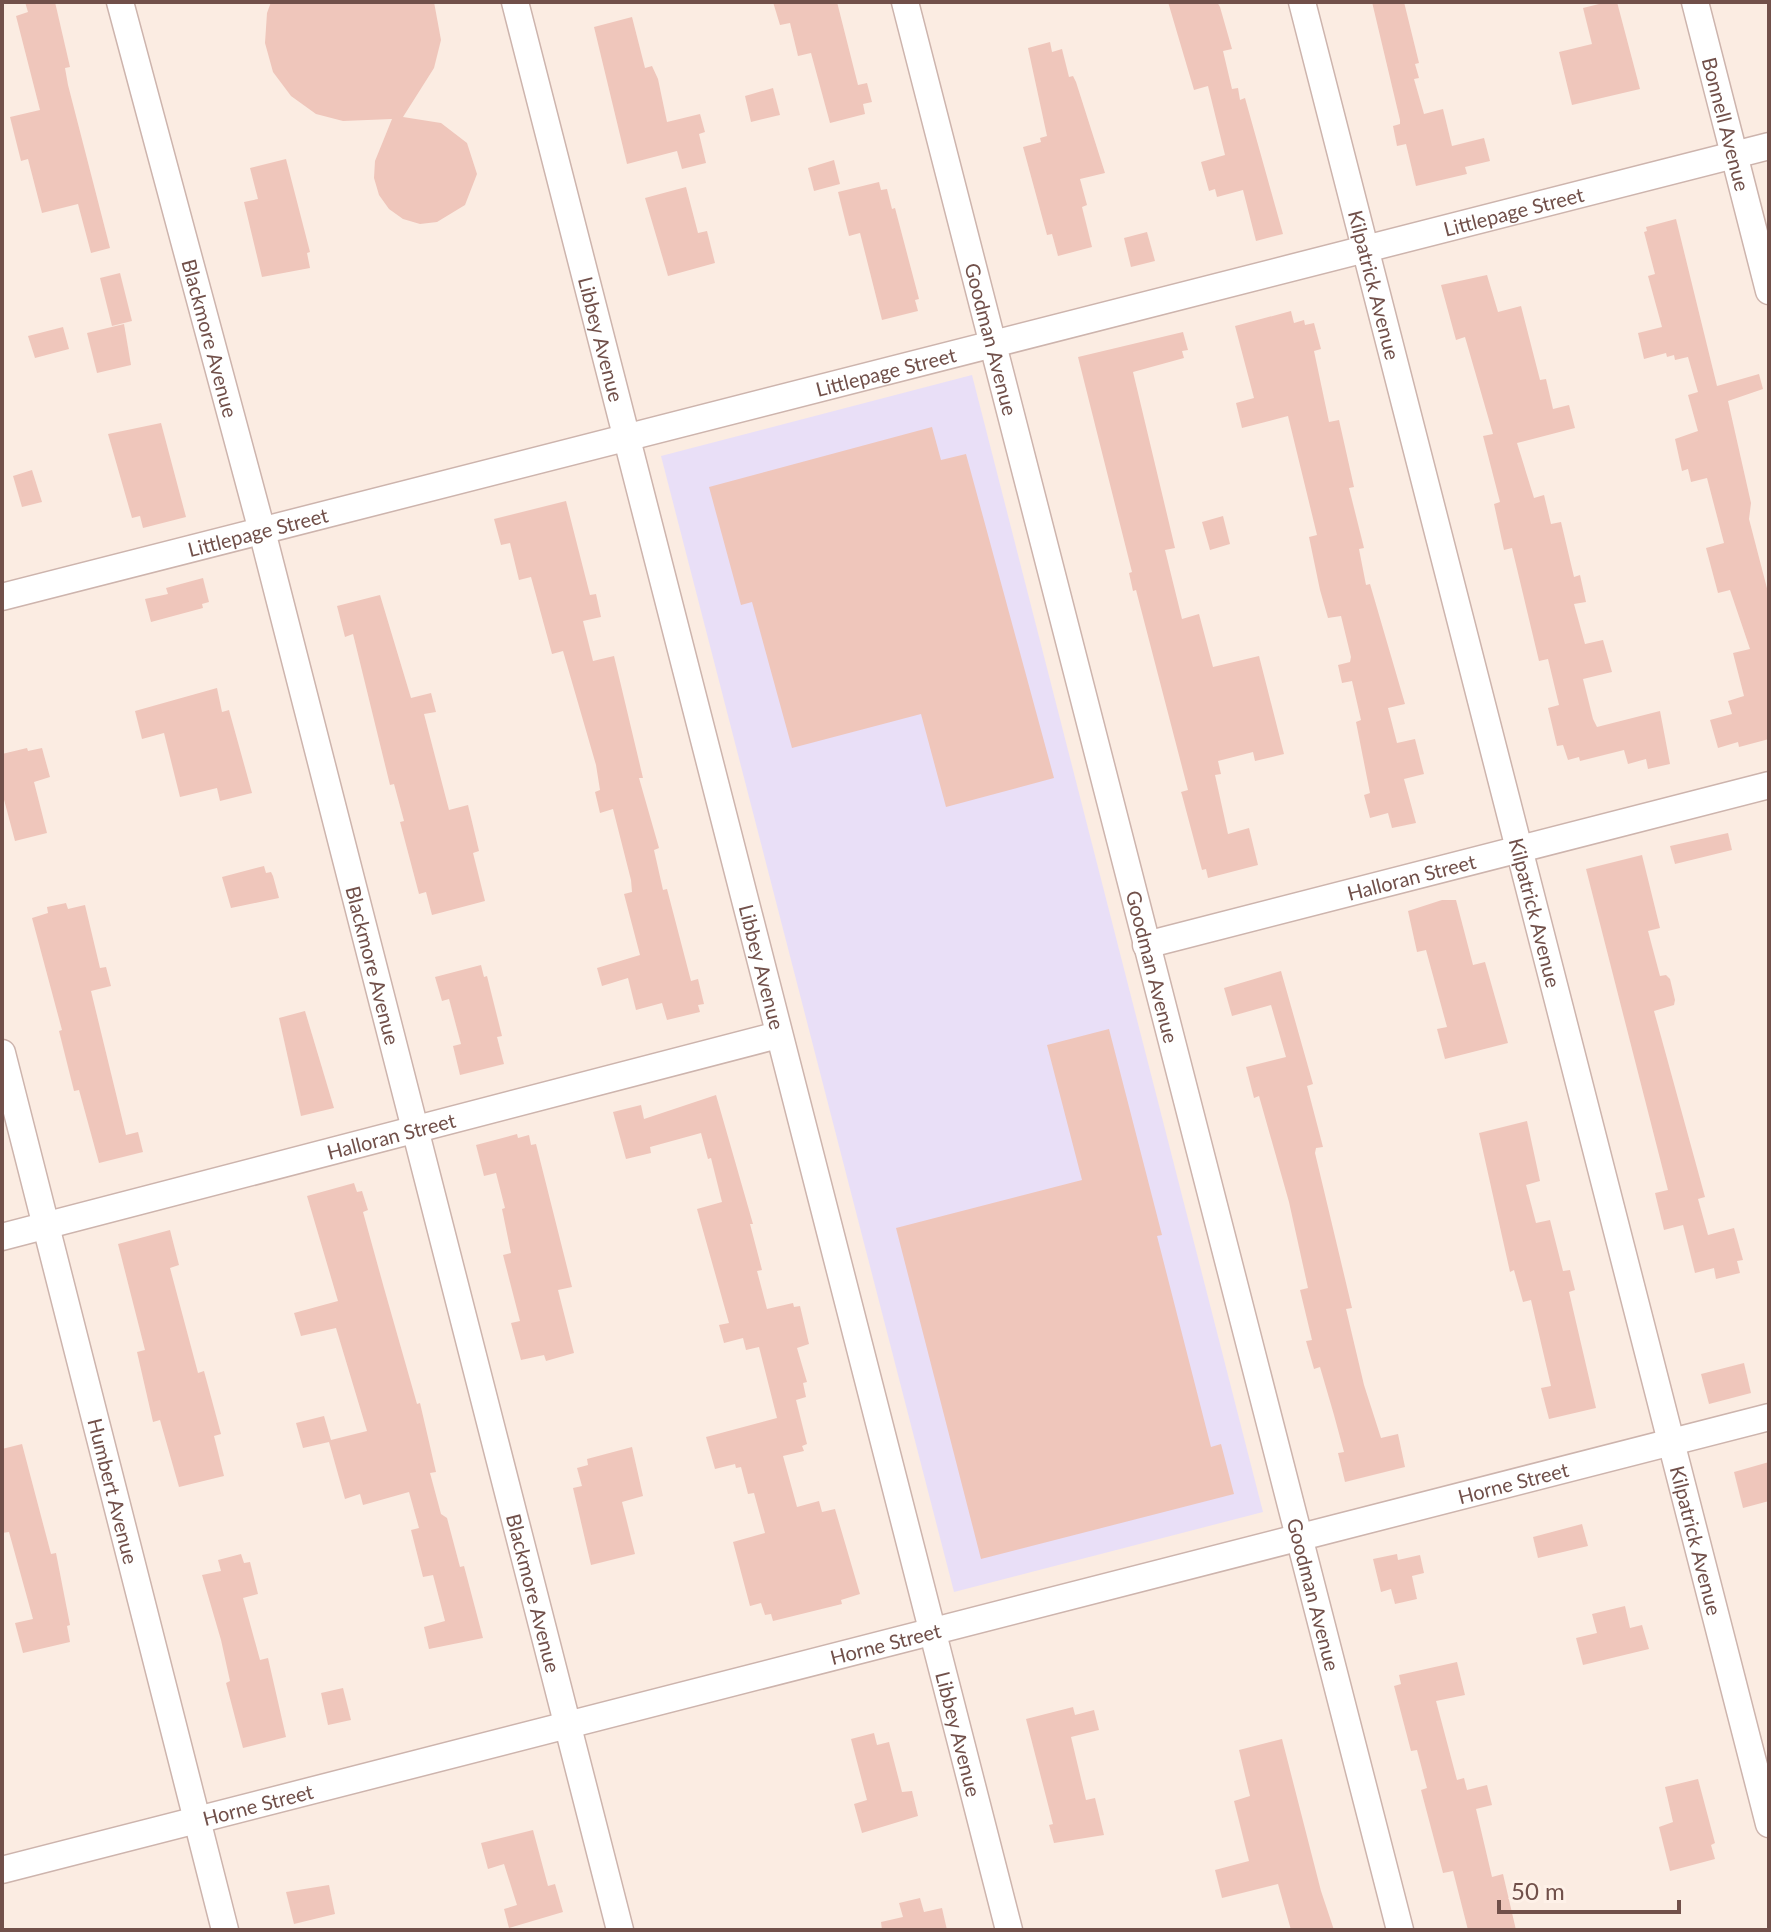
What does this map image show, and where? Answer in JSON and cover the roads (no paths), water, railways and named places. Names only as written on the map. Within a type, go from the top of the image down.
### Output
[{"type":"street","name":"Blackmore Avenue","points":[[120,2],[262,531],[620,1930]]},
{"type":"street","name":"Libbey Avenue","points":[[515,2],[1009,1930]]},
{"type":"street","name":"Goodman Avenue","points":[[905,2],[1400,1930]]},
{"type":"street","name":"Kilpatrick Avenue","points":[[1302,2],[1769,1824]]},
{"type":"street","name":"Bonnell Avenue","points":[[1695,2],[1769,291]]},
{"type":"street","name":"Littlepage Street","points":[[2,597],[1769,146]]},
{"type":"street","name":"Halloran Street","points":[[1146,945],[1769,785]]},
{"type":"street","name":"Halloran Street","points":[[2,1237],[778,1035]]},
{"type":"street","name":"Humbert Avenue","points":[[2,1053],[225,1930]]},
{"type":"street","name":"Horne Street","points":[[2,1870],[1769,1417]]}]
